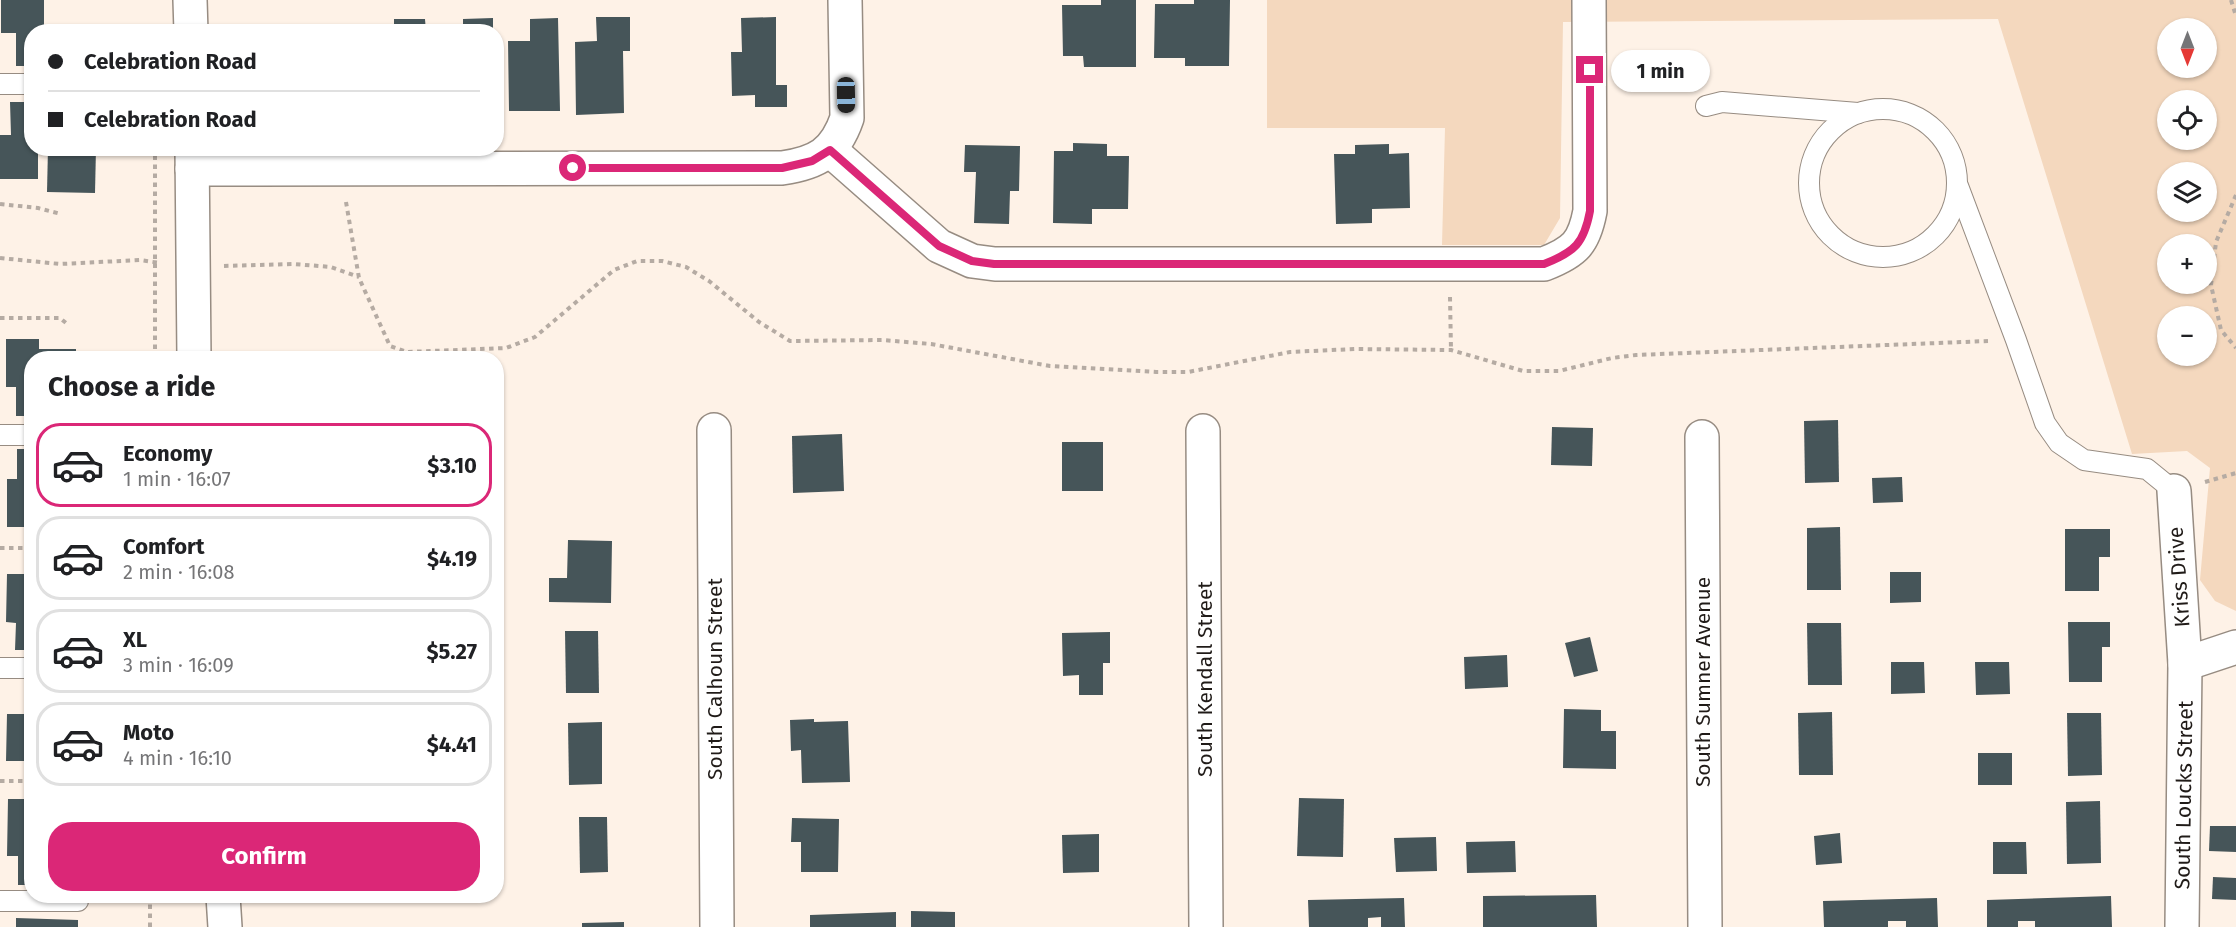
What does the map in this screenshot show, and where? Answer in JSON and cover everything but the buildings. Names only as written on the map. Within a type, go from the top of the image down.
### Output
[{"type":"street","points":[[190,0],[191,24]]},
{"type":"street","points":[[194,351],[192,159],[340,168],[782,168],[812,161],[830,150],[841,135],[847,118],[845,0]]},
{"type":"street","points":[[830,150],[939,246],[972,261],[994,264],[1544,264],[1564,257],[1577,246],[1586,231],[1590,211],[1589,0]]},
{"type":"street","name":"South Calhoun Street","points":[[714,430],[717,927]]},
{"type":"street","name":"South Kendall Street","points":[[1203,431],[1206,927]]},
{"type":"street","name":"South Sumner Avenue","points":[[1702,437],[1705,927]]},
{"type":"street","name":"Kriss Drive","points":[[2174,491],[2185,664]]},
{"type":"street","points":[[2185,664],[2236,646]]},
{"type":"street","name":"South Loucks Street","points":[[2182,927],[2185,664]]},
{"type":"street","points":[[223,903],[225,927]]},
{"type":"lane","points":[[0,84],[24,84]]},
{"type":"lane","points":[[1706,106],[1722,102],[1858,113],[1882,109],[1905,112],[1926,123],[1943,139],[1954,161],[1957,186],[2016,340],[2044,423],[2059,443],[2084,460],[2147,469],[2174,491]]},
{"type":"lane","points":[[1858,113],[1837,124],[1821,141],[1811,163],[1808,186],[1813,209],[1826,231],[1845,248],[1869,257],[1895,257],[1919,248],[1939,232],[1952,211],[1957,186]]},
{"type":"lane","points":[[0,435],[24,435]]},
{"type":"lane","points":[[0,668],[24,668]]},
{"type":"lane","points":[[0,901],[24,901]]},
{"type":"path","points":[[2231,0],[2236,16]]},
{"type":"path","points":[[155,156],[155,351]]},
{"type":"path","points":[[340,168],[359,278],[390,346],[404,351]]},
{"type":"path","points":[[2236,195],[2216,242],[2211,285],[2221,330],[2236,348]]},
{"type":"path","points":[[0,204],[38,208],[61,214]]},
{"type":"path","points":[[432,351],[506,348],[535,337],[614,270],[638,261],[663,261],[686,267],[708,281],[759,322],[790,341],[882,340],[931,344],[1050,366],[1188,372],[1290,352],[1354,349],[1451,351],[1523,371],[1559,371],[1612,358],[1636,356],[2016,340]]},
{"type":"path","points":[[1450,265],[1451,351]]},
{"type":"path","points":[[0,318],[60,318],[66,323]]},
{"type":"path","points":[[0,548],[24,548]]},
{"type":"path","points":[[0,781],[24,781]]},
{"type":"path","points":[[150,903],[150,927]]},
{"type":"shaded area","points":[[1267,0],[2236,0],[2236,611],[2215,601],[2200,580],[2210,468],[2187,451],[2132,454],[1998,19],[1563,22],[1560,218],[1544,245],[1442,245],[1445,128],[1267,128]]},
{"type":"route","points":[[573,168],[782,168],[812,161],[830,150],[939,246],[972,261],[994,264],[1527,266],[1544,264],[1564,257],[1577,246],[1586,231],[1590,211],[1590,70]]}]
